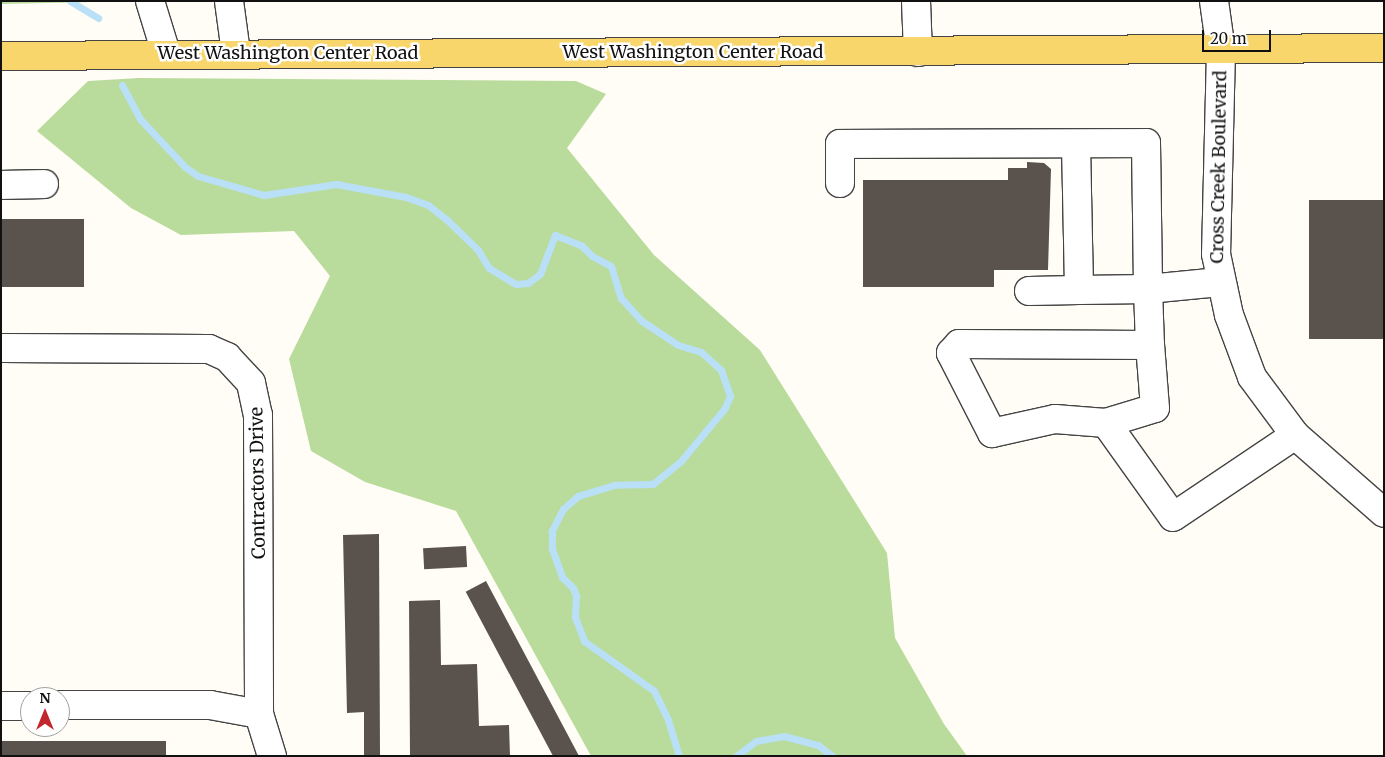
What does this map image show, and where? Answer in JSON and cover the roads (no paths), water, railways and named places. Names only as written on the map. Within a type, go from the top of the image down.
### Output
[{"type":"main road","name":"West Washington Center Road","points":[[1,56],[166,53],[1221,51],[1384,48]]},
{"type":"street","points":[[150,1],[166,53]]},
{"type":"street","points":[[229,1],[236,53]]},
{"type":"street","points":[[916,1],[918,52]]},
{"type":"street","name":"Cross Creek Boulevard","points":[[1214,1],[1221,51],[1216,254],[1220,282],[1252,377],[1295,435],[1384,513]]},
{"type":"street","points":[[840,183],[840,144],[1146,143],[1148,289],[1155,408],[1106,423],[1055,419],[992,433],[951,353],[959,344],[1150,345]]},
{"type":"street","points":[[1076,144],[1079,290]]},
{"type":"street","points":[[1,184],[44,184]]},
{"type":"street","points":[[1029,291],[1148,289],[1220,282]]},
{"type":"street","name":"Contractors Drive","points":[[1,348],[188,347],[209,349],[227,357],[242,369],[257,398],[259,714],[272,756]]},
{"type":"street","points":[[1106,423],[1173,517],[1295,435]]},
{"type":"street","points":[[70,705],[210,705],[259,714]]},
{"type":"street","points":[[1,706],[20,706]]},
{"type":"waterway","points":[[70,1],[98,18]]},
{"type":"waterway","points":[[122,85],[141,120],[185,167],[198,176],[264,195],[336,184],[406,197],[428,205],[446,219],[478,250],[489,268],[516,284],[528,283],[540,274],[555,235],[582,246],[592,256],[611,266],[621,298],[642,321],[678,345],[701,352],[721,370],[730,396],[725,408],[681,461],[653,484],[614,485],[578,496],[563,509],[552,531],[552,549],[562,577],[573,588],[576,596],[575,617],[584,641],[654,691],[668,720],[679,756]]},
{"type":"waterway","points":[[736,756],[756,741],[784,736],[818,745],[832,756]]}]
